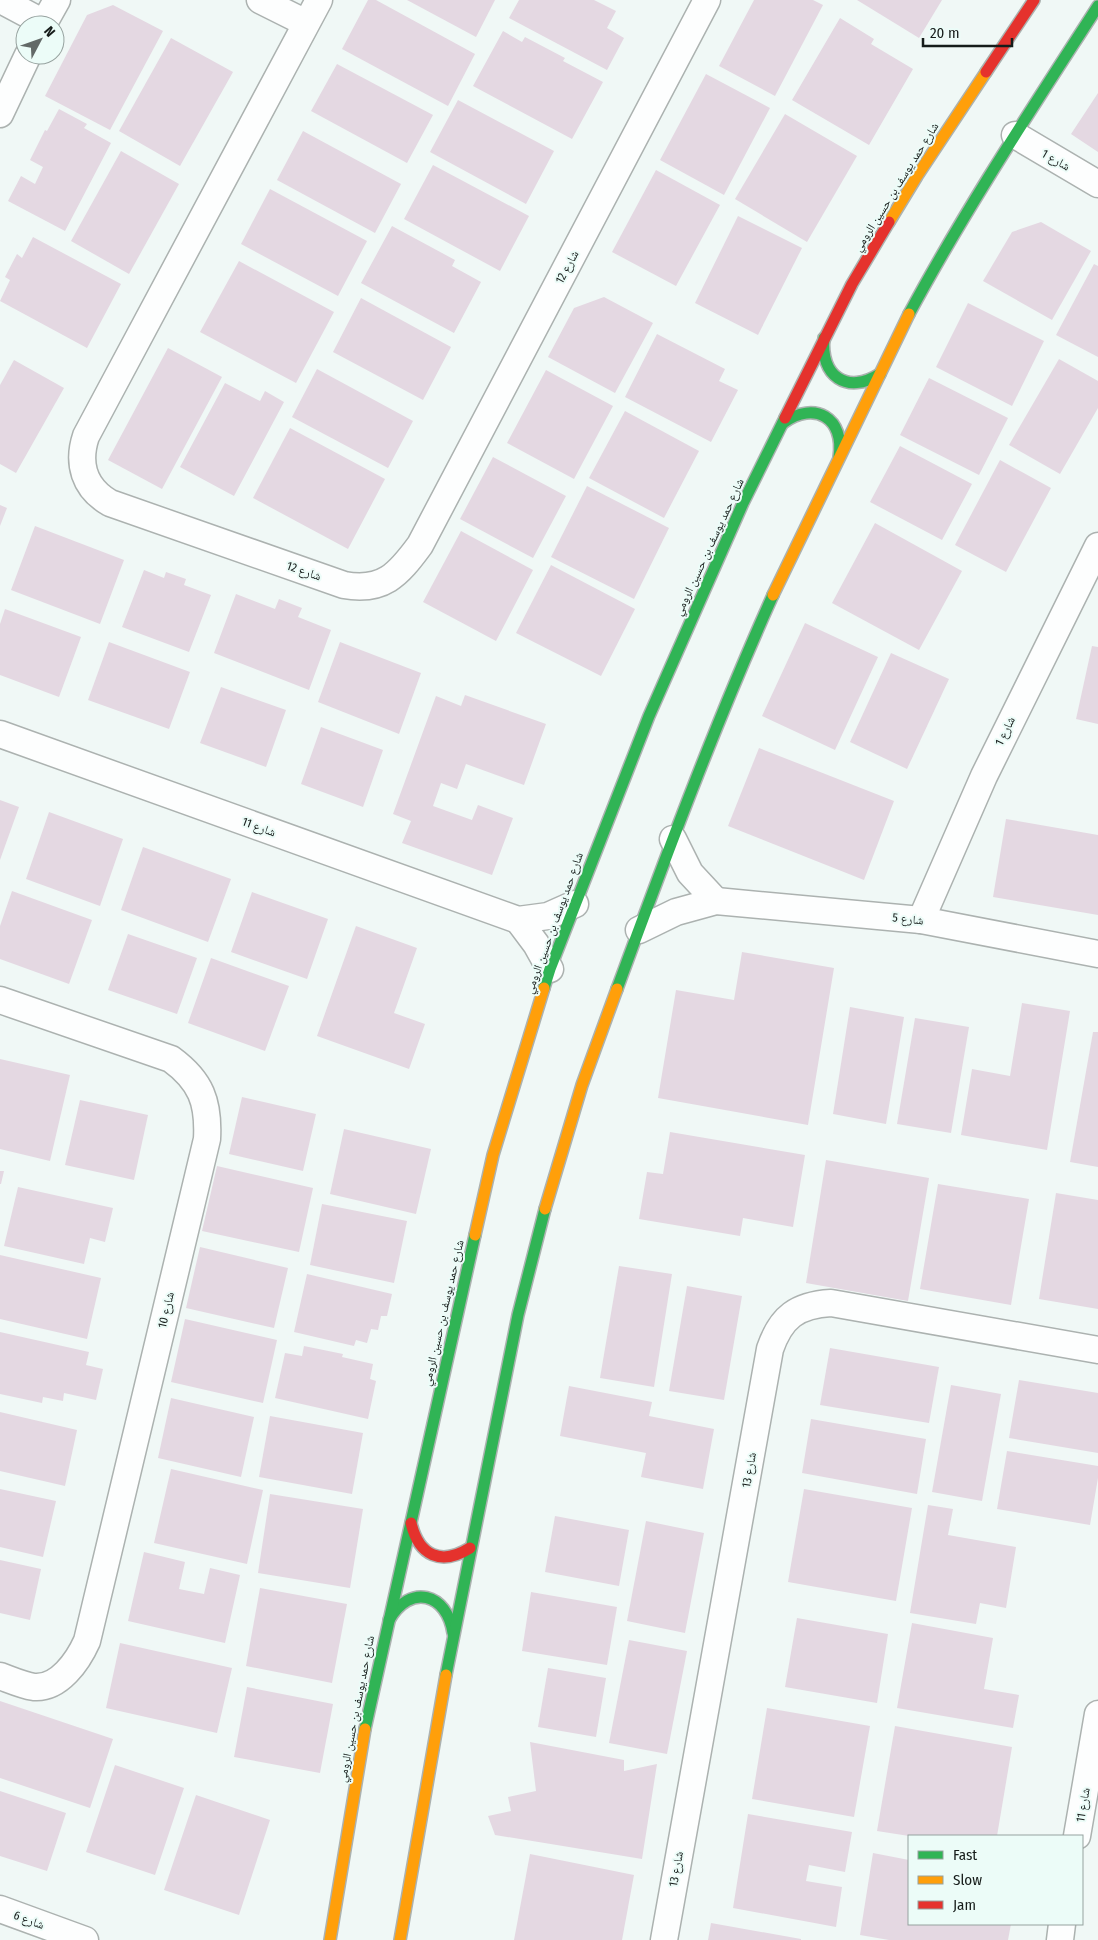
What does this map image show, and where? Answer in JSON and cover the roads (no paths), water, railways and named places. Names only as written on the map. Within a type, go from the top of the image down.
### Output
[{"type":"street","points":[[2,0],[28,15]]},
{"type":"street","points":[[48,15],[57,0]]},
{"type":"street","points":[[260,0],[306,23]]},
{"type":"street","name":"شارع 12","points":[[319,0],[86,436],[83,446],[82,464],[92,489],[110,503],[344,585],[368,587],[396,574],[420,545],[707,0]]},
{"type":"street","name":"شارع حمد يوسف بن حسين الرومي","points":[[330,1940],[362,1743],[493,1155],[550,969],[649,716],[700,598],[743,503],[824,338],[879,239],[918,176],[1034,0]]},
{"type":"street","points":[[400,1940],[453,1633],[518,1315],[548,1198],[582,1085],[691,788],[744,659],[792,553],[880,374],[938,263],[1015,135],[1098,6]]},
{"type":"street","points":[[0,114],[23,65]]},
{"type":"street","name":"شارع 1","points":[[1015,135],[1098,184]]},
{"type":"street","points":[[824,338],[821,350],[823,361],[829,371],[838,379],[860,384],[880,374]]},
{"type":"street","points":[[783,423],[791,416],[802,412],[818,412],[828,417],[836,426],[840,436],[839,457]]},
{"type":"street","name":"شارع 1","points":[[921,920],[984,776],[1092,570],[1098,546]]},
{"type":"street","name":"شارع 11","points":[[0,734],[518,920],[548,916],[575,904]]},
{"type":"street","points":[[673,839],[690,873],[716,901]]},
{"type":"street","name":"شارع 5","points":[[639,930],[676,912],[716,901],[921,920],[1098,954]]},
{"type":"street","points":[[518,920],[536,944],[550,969]]},
{"type":"street","name":"شارع 10","points":[[0,1000],[171,1059],[190,1075],[198,1086],[207,1109],[208,1120],[207,1139],[87,1641],[69,1671],[47,1684],[36,1687],[0,1676]]},
{"type":"street","name":"شارع 13","points":[[664,1940],[770,1349],[774,1338],[787,1318],[805,1307],[831,1303],[1098,1350]]},
{"type":"street","points":[[411,1523],[415,1540],[428,1553],[437,1557],[454,1557],[470,1548]]},
{"type":"street","points":[[388,1620],[392,1612],[403,1601],[419,1596],[427,1597],[442,1604],[447,1610],[451,1617],[453,1633]]},
{"type":"street","name":"شارع 11","points":[[1077,1835],[1098,1714]]},
{"type":"street","name":"شارع 6","points":[[0,1909],[83,1940]]},
{"type":"street","points":[[1060,1940],[1062,1925]]}]
